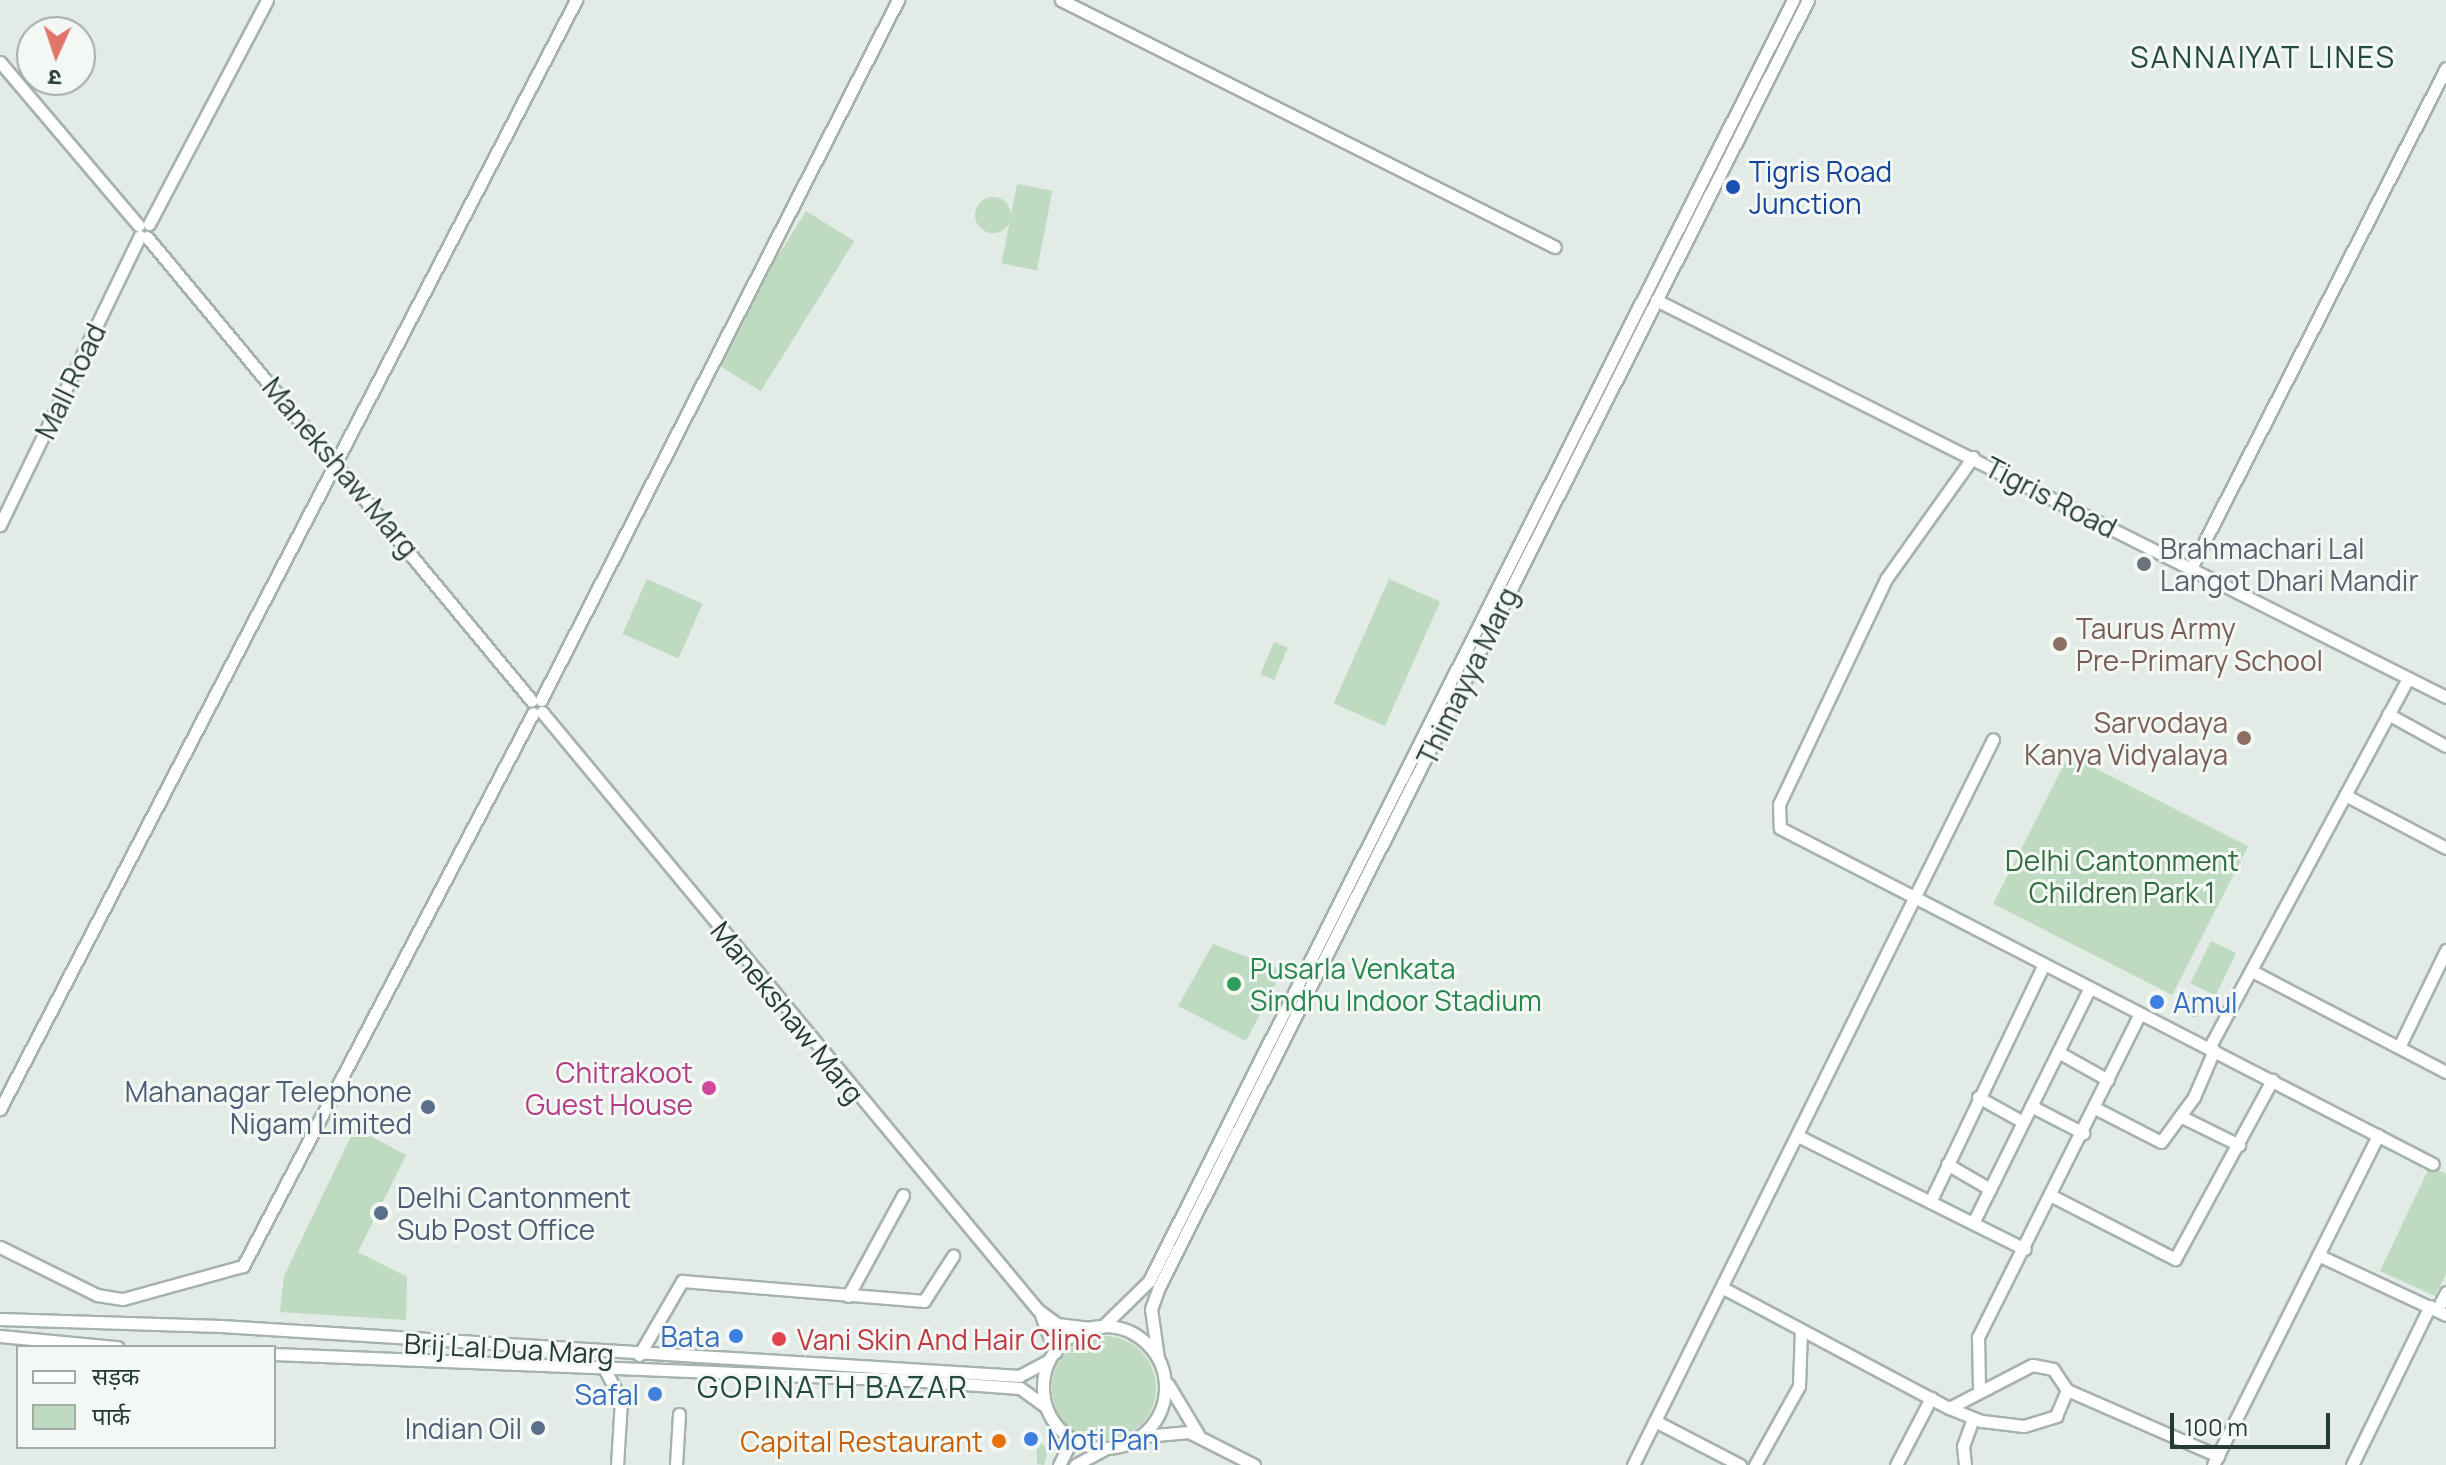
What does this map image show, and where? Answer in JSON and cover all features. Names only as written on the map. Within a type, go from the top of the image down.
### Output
[{"type":"street","name":"Mall Road","points":[[0,525],[143,230],[267,0]]},
{"type":"street","points":[[0,1109],[576,0]]},
{"type":"street","points":[[0,1247],[97,1295],[123,1299],[243,1266],[537,706],[898,0]]},
{"type":"street","points":[[1061,0],[1555,247]]},
{"type":"street","name":"Thimayya Marg","points":[[1158,1358],[1151,1309],[1159,1287],[1793,0]]},
{"type":"street","name":"Thimayya Marg","points":[[1096,1327],[1149,1281],[1406,790],[1808,0]]},
{"type":"street","name":"Manekshaw Marg","points":[[0,62],[338,462],[1038,1310],[1057,1324],[1096,1327]]},
{"type":"street","points":[[2191,568],[2446,68]]},
{"type":"street","name":"Tigris Road","points":[[1656,300],[2446,697]]},
{"type":"street","points":[[1973,457],[1886,579],[1776,816],[1788,837],[2433,1164]]},
{"type":"street","points":[[2095,1108],[2158,1142],[2180,1116],[2211,1049],[2408,678]]},
{"type":"street","points":[[2388,714],[2446,746]]},
{"type":"street","points":[[1633,1465],[1800,1137],[1993,739]]},
{"type":"street","points":[[2345,795],[2446,848]]},
{"type":"street","points":[[2399,1047],[2446,950]]},
{"type":"street","points":[[1930,1202],[2043,966]]},
{"type":"street","points":[[2252,971],[2446,1072]]},
{"type":"street","points":[[1973,1223],[2089,989]]},
{"type":"street","points":[[1979,1388],[1978,1337],[2052,1196],[2140,1014]]},
{"type":"street","points":[[2058,1052],[2108,1080]]},
{"type":"street","points":[[2052,1196],[2175,1259],[2272,1080]]},
{"type":"street","points":[[1978,1097],[2023,1122]]},
{"type":"street","points":[[2031,1106],[2083,1133]]},
{"type":"street","points":[[2180,1116],[2239,1145]]},
{"type":"street","points":[[1949,1408],[1979,1388],[2046,1365],[2067,1390],[2215,1461],[2378,1135]]},
{"type":"street","points":[[1800,1137],[2025,1249]]},
{"type":"street","points":[[1947,1164],[1990,1189]]},
{"type":"street","points":[[848,1296],[903,1195]]},
{"type":"street","points":[[2318,1255],[2437,1310]]},
{"type":"street","points":[[639,1355],[682,1281],[924,1301],[953,1256]]},
{"type":"street","points":[[1723,1288],[1973,1418],[2038,1422],[2065,1406],[2067,1390]]},
{"type":"street","points":[[2352,1465],[2446,1292]]},
{"type":"street","name":"Manekshaw Marg","points":[[1038,1310],[1052,1356]]},
{"type":"street","name":"Brij Lal Dua Marg","points":[[0,1319],[221,1326],[1019,1382]]},
{"type":"street","points":[[1107,1448],[1072,1440],[1046,1407],[1019,1382],[1096,1327],[1134,1334],[1158,1358],[1173,1401],[1200,1438]]},
{"type":"street","points":[[1755,1465],[1799,1386],[1801,1330]]},
{"type":"street","points":[[0,1336],[96,1345]]},
{"type":"street","name":"Brij Lal Dua Marg","points":[[276,1354],[1019,1382]]},
{"type":"street","points":[[1046,1407],[1052,1356]]},
{"type":"street","points":[[604,1368],[617,1384],[622,1410],[617,1465]]},
{"type":"street","points":[[1139,1438],[1162,1408],[1163,1371]]},
{"type":"street","points":[[1896,1465],[1931,1398]]},
{"type":"street","points":[[676,1465],[679,1414]]},
{"type":"street","points":[[1965,1465],[1963,1446],[1973,1418]]},
{"type":"street","points":[[1655,1421],[1740,1465]]},
{"type":"street","points":[[1075,1465],[1107,1448],[1171,1430],[1200,1438],[1254,1465]]},
{"type":"street","points":[[1059,1465],[1072,1440]]},
{"type":"green space","points":[[1017,184],[1052,191],[1037,270],[1002,264]]},
{"type":"green space","points":[[993,197],[1006,202],[1011,215],[1006,228],[993,233],[980,228],[975,215],[980,202]]},
{"type":"green space","points":[[806,211],[854,241],[761,391],[712,361]]},
{"type":"green space","points":[[647,579],[703,604],[678,659],[623,634]]},
{"type":"green space","points":[[1389,579],[1440,602],[1385,726],[1334,703]]},
{"type":"green space","points":[[1274,642],[1288,648],[1274,680],[1260,674]]},
{"type":"green space","name":"Delhi Cantonment Children Park 1","points":[[2069,755],[2248,846],[2172,995],[1993,904]]},
{"type":"green space","points":[[2211,941],[2236,953],[2216,996],[2190,983]]},
{"type":"green space","name":"Pusarla Venkata Sindhu Indoor Stadium","points":[[1213,944],[1283,970],[1246,1041],[1178,1006]]},
{"type":"green space","points":[[2190,995],[2198,995],[2205,1006],[2198,1017],[2190,1017],[2183,1010],[2183,1002]]},
{"type":"green space","points":[[355,1128],[406,1155],[358,1252],[407,1277],[406,1320],[280,1312],[284,1276]]},
{"type":"green space","points":[[2430,1166],[2446,1174],[2446,1274],[2435,1296],[2380,1271]]},
{"type":"green space","points":[[1104,1336],[1124,1340],[1141,1351],[1152,1368],[1156,1388],[1152,1408],[1141,1425],[1124,1436],[1104,1440],[1084,1436],[1067,1425],[1056,1408],[1052,1388],[1056,1368],[1067,1351],[1084,1340]]},
{"type":"green space","points":[[1037,1437],[1048,1451],[1044,1465],[1037,1464]]},
{"type":"place","name":"Tigris Road Junction","points":[[1733,187]]},
{"type":"place","name":"Brahmachari Lal Langot Dhari Mandir","points":[[2144,564]]},
{"type":"place","name":"Taurus Army Pre-Primary School","points":[[2060,644]]},
{"type":"place","name":"Sarvodaya Kanya Vidyalaya","points":[[2244,738]]},
{"type":"place","name":"Pusarla Venkata Sindhu Indoor Stadium","points":[[1234,984]]},
{"type":"place","name":"Amul","points":[[2157,1002]]},
{"type":"place","name":"Chitrakoot Guest House","points":[[709,1088]]},
{"type":"place","name":"Mahanagar Telephone Nigam Limited","points":[[428,1107]]},
{"type":"place","name":"Delhi Cantonment Sub Post Office","points":[[381,1213]]},
{"type":"place","name":"Bata","points":[[736,1336]]},
{"type":"place","name":"Vani Skin And Hair Clinic","points":[[779,1339]]},
{"type":"place","name":"Safal","points":[[655,1394]]},
{"type":"place","name":"Indian Oil","points":[[538,1428]]},
{"type":"place","name":"Moti Pan","points":[[1031,1439]]},
{"type":"place","name":"Capital Restaurant","points":[[999,1441]]},
{"type":"district","name":"SANNAIYAT LINES","points":[[2263,57]]},
{"type":"district","name":"GOPINATH BAZAR","points":[[833,1387]]}]
